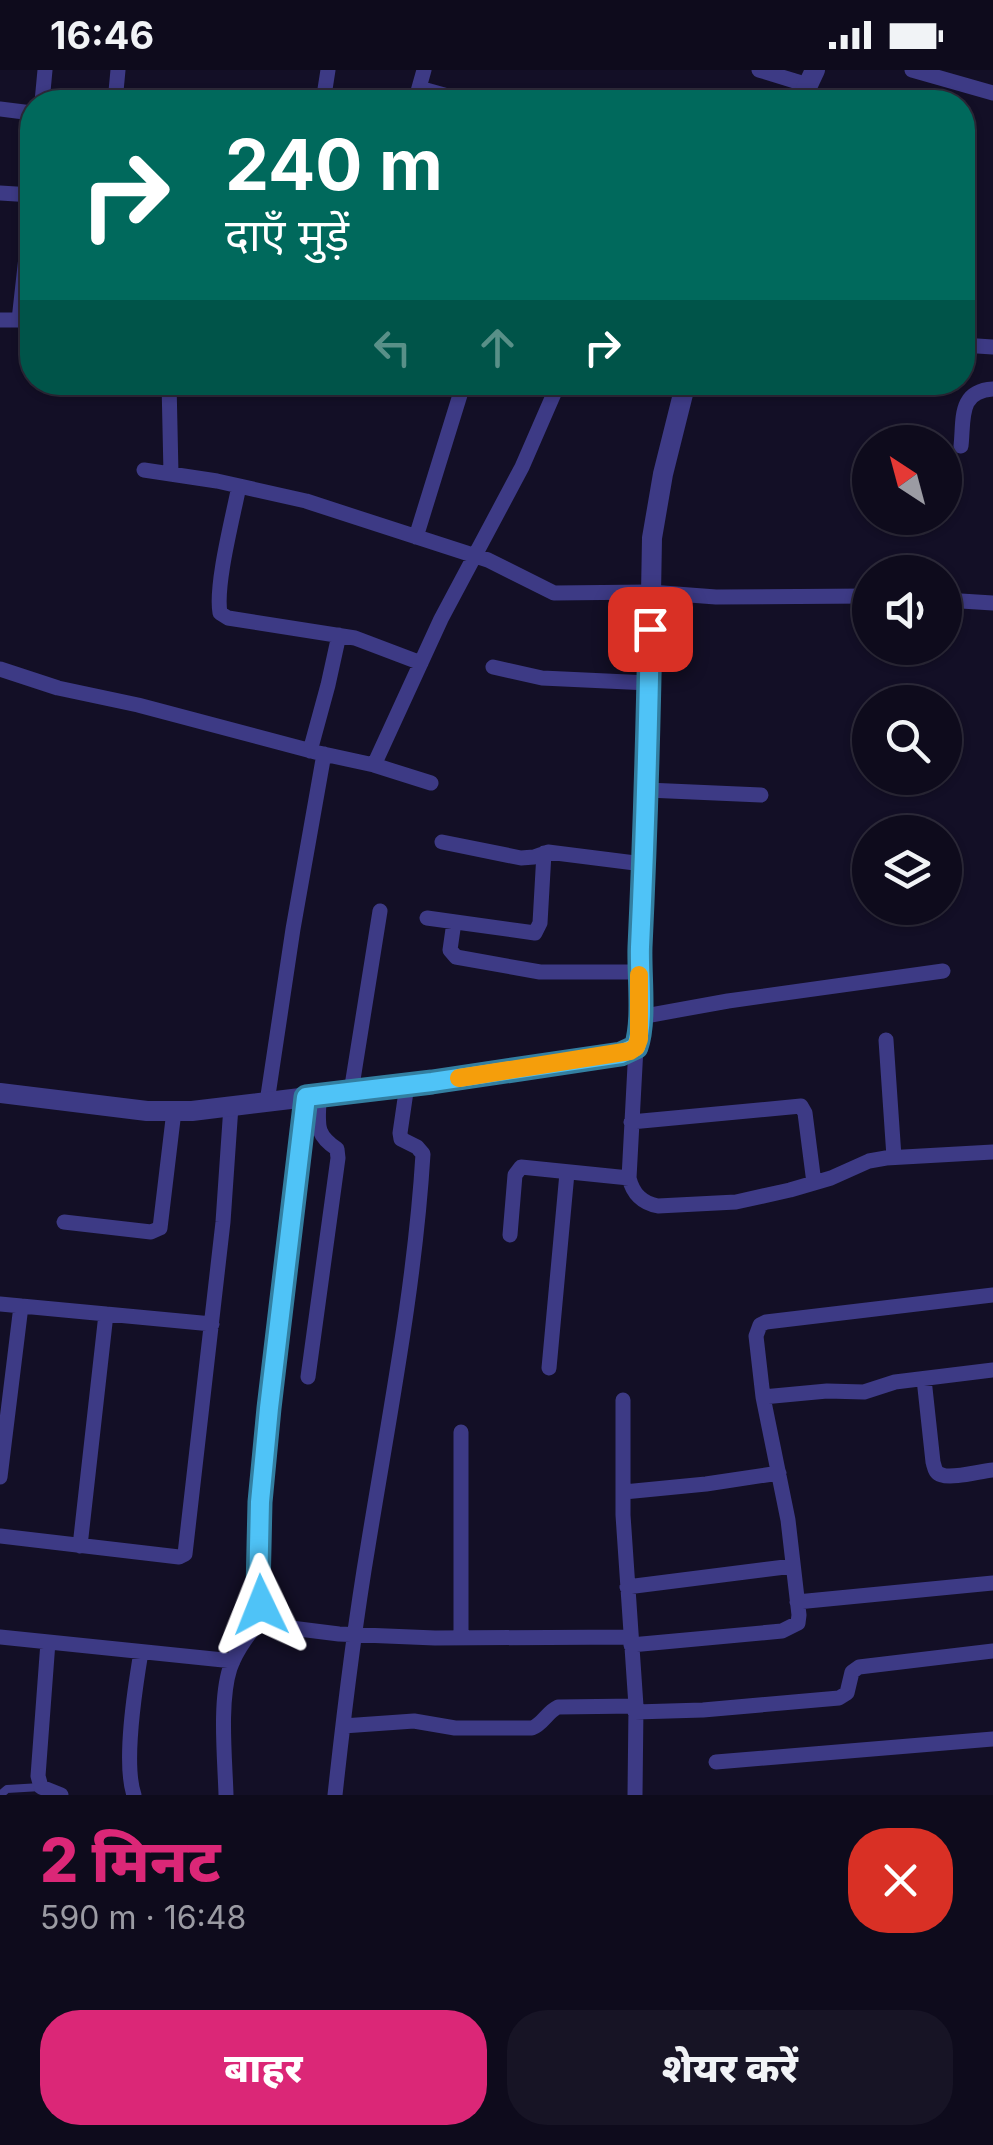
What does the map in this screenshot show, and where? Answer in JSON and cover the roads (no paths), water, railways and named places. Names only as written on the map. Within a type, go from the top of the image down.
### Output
[{"type":"street","points":[[759,70],[808,86]]},
{"type":"street","points":[[912,70],[993,93]]},
{"type":"street","points":[[168,395],[171,474]]},
{"type":"street","points":[[416,537],[460,395]]},
{"type":"street","points":[[374,765],[474,555],[522,467],[553,395]]},
{"type":"street","points":[[683,395],[654,516],[640,1017],[629,1178],[636,1194],[648,1204],[736,1202],[814,1183],[869,1161],[993,1152]]},
{"type":"street","points":[[962,438],[966,404],[973,395]]},
{"type":"street","points":[[144,470],[306,501],[474,555],[554,593],[852,596]]},
{"type":"street","points":[[240,486],[222,577],[220,613],[228,618],[355,638],[421,664]]},
{"type":"street","points":[[962,601],[993,603]]},
{"type":"street","points":[[267,1102],[317,752],[338,635]]},
{"type":"street","points":[[493,667],[542,678],[649,684]]},
{"type":"street","points":[[0,669],[58,688],[374,765],[431,783]]},
{"type":"street","points":[[647,790],[760,796]]},
{"type":"street","points":[[442,842],[521,858],[556,852],[644,864]]},
{"type":"street","points":[[427,918],[535,933],[540,923],[544,853]]},
{"type":"street","points":[[351,1092],[380,910]]},
{"type":"street","points":[[454,922],[450,950],[456,957],[540,972],[639,972]]},
{"type":"street","points":[[640,1017],[944,971]]},
{"type":"street","points":[[886,1040],[894,1157]]},
{"type":"street","points":[[0,1093],[174,1112],[351,1092],[621,1054],[636,1047]]},
{"type":"street","points":[[334,1795],[354,1635],[416,1239],[423,1154],[404,1142],[400,1133],[399,1085]]},
{"type":"street","points":[[308,1377],[338,1158],[337,1149],[319,1133],[313,1096]]},
{"type":"street","points":[[313,1096],[269,1408],[260,1502],[258,1591],[264,1616],[275,1626],[354,1635],[631,1641],[782,1631],[798,1622],[797,1602],[788,1520],[763,1397],[756,1336],[760,1324],[993,1296]]},
{"type":"street","points":[[0,1536],[179,1557],[184,1554],[223,1222],[231,1106]]},
{"type":"street","points":[[631,1122],[801,1106],[814,1183]]},
{"type":"street","points":[[64,1222],[151,1232],[160,1228],[174,1112]]},
{"type":"street","points":[[510,1234],[518,1169],[629,1178]]},
{"type":"street","points":[[549,1368],[568,1173]]},
{"type":"street","points":[[0,1304],[212,1324]]},
{"type":"street","points":[[0,1477],[20,1306]]},
{"type":"street","points":[[80,1546],[106,1314]]},
{"type":"street","points":[[763,1397],[864,1392],[894,1382],[993,1370]]},
{"type":"street","points":[[924,1378],[936,1471],[942,1476],[993,1470]]},
{"type":"street","points":[[622,1400],[635,1795]]},
{"type":"street","points":[[461,1432],[462,1638]]},
{"type":"street","points":[[624,1492],[778,1472]]},
{"type":"street","points":[[628,1587],[793,1566]]},
{"type":"street","points":[[797,1602],[993,1583]]},
{"type":"street","points":[[226,1795],[228,1673],[251,1630],[264,1616]]},
{"type":"street","points":[[0,1637],[233,1661]]},
{"type":"street","points":[[48,1642],[38,1776],[42,1787],[61,1795]]},
{"type":"street","points":[[342,1726],[414,1721],[455,1728],[532,1728],[558,1707],[720,1708],[839,1698],[847,1693],[849,1678],[859,1668],[993,1651]]},
{"type":"street","points":[[134,1795],[130,1764],[141,1652]]},
{"type":"street","points":[[716,1762],[993,1740]]},
{"type":"lane","points":[[0,1795],[8,1789],[42,1787]]}]
